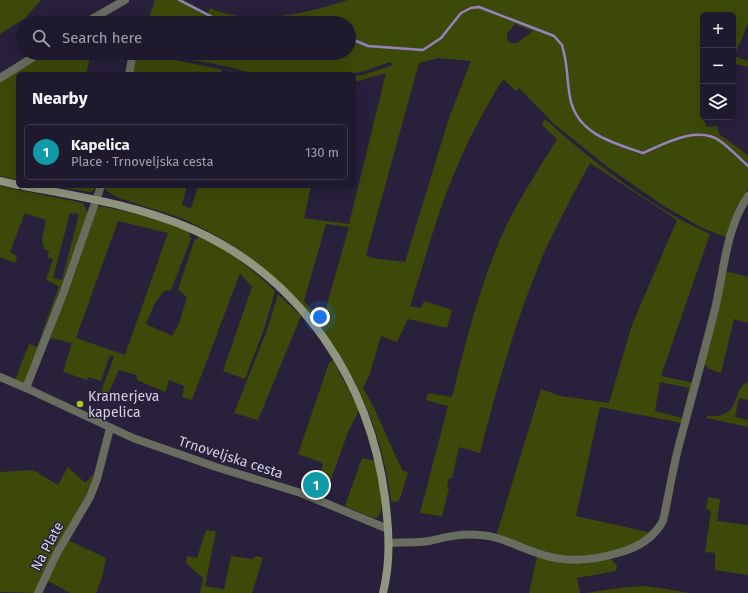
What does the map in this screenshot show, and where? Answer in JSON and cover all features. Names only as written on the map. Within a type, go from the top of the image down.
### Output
[{"type":"street","points":[[97,16],[125,0]]},
{"type":"street","points":[[0,78],[29,60]]},
{"type":"street","points":[[129,72],[132,60]]},
{"type":"street","points":[[0,181],[16,185]]},
{"type":"street","points":[[34,188],[125,206],[168,219],[210,238],[247,261],[266,276],[305,314],[330,346],[347,374],[367,420],[381,466],[390,555],[383,593]]},
{"type":"street","points":[[26,388],[33,373],[100,188]]},
{"type":"street","points":[[389,543],[428,541],[461,534],[480,535],[495,537],[538,554],[558,559],[582,560],[630,550],[652,537],[663,521],[680,442],[702,364],[731,235],[741,206],[748,196]]},
{"type":"street","name":"Trnoveljska cesta","points":[[0,377],[110,428],[216,467],[300,493],[388,529]]},
{"type":"street","name":"Na Plate","points":[[38,593],[57,553],[90,497],[98,479],[110,428]]},
{"type":"green space","points":[[0,0],[41,0],[27,16],[16,16],[16,24],[0,34]]},
{"type":"green space","points":[[155,0],[184,0],[208,13],[210,8],[238,16],[149,16]]},
{"type":"green space","points":[[348,0],[748,0],[748,24],[736,51],[736,12],[700,12],[700,120],[704,120],[707,127],[717,126],[719,134],[748,155],[748,189],[736,208],[726,237],[702,228],[664,206],[609,168],[554,124],[519,88],[516,91],[503,79],[472,135],[449,186],[410,306],[421,308],[424,301],[452,310],[447,328],[408,319],[397,342],[381,336],[370,373],[363,388],[403,471],[408,472],[400,499],[397,502],[391,501],[383,456],[369,413],[350,373],[326,335],[297,300],[265,269],[228,243],[188,221],[121,198],[106,190],[106,188],[186,188],[182,205],[191,209],[197,188],[311,188],[304,218],[349,224],[386,73],[356,81],[356,76],[363,75],[393,65],[390,62],[356,73],[247,72],[194,60],[356,60],[356,16],[279,16],[297,14]],"holes":[[[515,24],[533,31],[517,43],[511,43],[507,40],[507,33]],[[438,58],[471,61],[449,118],[405,262],[372,258],[366,255],[419,63]],[[326,224],[349,227],[322,322],[304,301]]]},
{"type":"green space","points":[[736,57],[748,61],[748,67],[736,64]]},
{"type":"green space","points":[[33,60],[89,60],[86,72],[16,72],[16,180],[0,176],[0,80]]},
{"type":"green space","points":[[136,60],[176,60],[222,69],[221,72],[132,72]]},
{"type":"green space","points":[[545,119],[623,183],[666,211],[710,234],[661,376],[694,383],[682,423],[600,407],[576,516],[652,533],[630,547],[592,557],[560,556],[496,536],[541,389],[561,396],[609,403],[632,325],[677,220],[590,163],[554,232],[533,279],[508,353],[480,453],[459,447],[452,478],[449,478],[447,487],[449,488],[442,516],[420,513],[448,406],[426,400],[428,393],[452,397],[478,299],[491,261],[519,202],[557,139],[542,125]],"holes":[[[660,382],[689,388],[682,418],[655,411]]]},
{"type":"green space","points":[[0,186],[83,203],[88,213],[29,376],[23,383],[15,380],[29,344],[37,347],[59,286],[46,280],[53,259],[47,257],[49,251],[44,249],[42,240],[46,220],[25,213],[10,252],[17,256],[15,263],[0,257]],"holes":[[[70,213],[79,214],[62,280],[53,278]]]},
{"type":"green space","points":[[64,188],[95,188],[93,191],[89,192]]},
{"type":"green space","points":[[100,206],[155,218],[189,232],[191,239],[171,290],[164,291],[155,303],[146,324],[172,336],[179,324],[187,297],[178,290],[194,241],[199,237],[219,246],[229,253],[275,291],[264,329],[245,379],[223,371],[252,287],[240,273],[192,400],[182,397],[184,386],[169,380],[165,392],[137,380],[136,375],[119,370],[107,396],[101,392],[114,357],[110,355],[101,381],[88,377],[87,380],[63,372],[72,343],[50,338],[97,209]],"holes":[[[118,221],[168,233],[125,355],[76,338]]]},
{"type":"green space","points":[[726,271],[748,277],[748,323],[734,319],[721,373],[709,369],[705,365],[705,360]]},
{"type":"green space","points":[[278,294],[301,316],[258,420],[234,413],[267,330]]},
{"type":"green space","points":[[333,360],[359,410],[348,432],[330,482],[319,479],[323,463],[298,454],[329,363]]},
{"type":"green space","points":[[748,382],[748,400],[739,398],[735,417],[748,420],[748,427],[706,418],[707,416],[718,416],[726,413],[735,402],[739,390]]},
{"type":"green space","points":[[362,458],[375,461],[382,499],[381,512],[378,517],[373,518],[345,506]]},
{"type":"green space","points":[[68,467],[85,483],[96,472],[95,479],[35,593],[0,592],[0,472],[33,470],[58,485]]},
{"type":"green space","points":[[708,497],[720,499],[717,521],[748,525],[748,575],[715,570],[715,553],[705,552],[711,511],[706,509]]},
{"type":"green space","points":[[206,530],[216,531],[205,586],[224,589],[231,556],[252,559],[257,556],[263,558],[252,593],[200,593],[203,578],[186,563],[187,556],[197,558]]},
{"type":"green space","points":[[68,540],[106,558],[102,578],[96,593],[70,593],[48,581],[49,574]]},
{"type":"green space","points":[[537,557],[610,558],[617,566],[616,571],[577,578],[580,593],[529,593]]},
{"type":"green space","points":[[646,586],[690,593],[586,593],[626,587]]},
{"type":"waterway","points":[[179,0],[210,16]]},
{"type":"waterway","points":[[356,41],[368,46],[423,50],[441,38],[461,13],[471,8],[479,7],[554,36],[562,45],[571,102],[575,113],[590,130],[600,136],[643,153],[671,141],[691,135],[711,137],[724,144],[748,166]]},
{"type":"place","name":"Kramerjeva kapelica","points":[[80,404]]},
{"type":"place","name":"Kapelica","points":[[316,485]]}]
